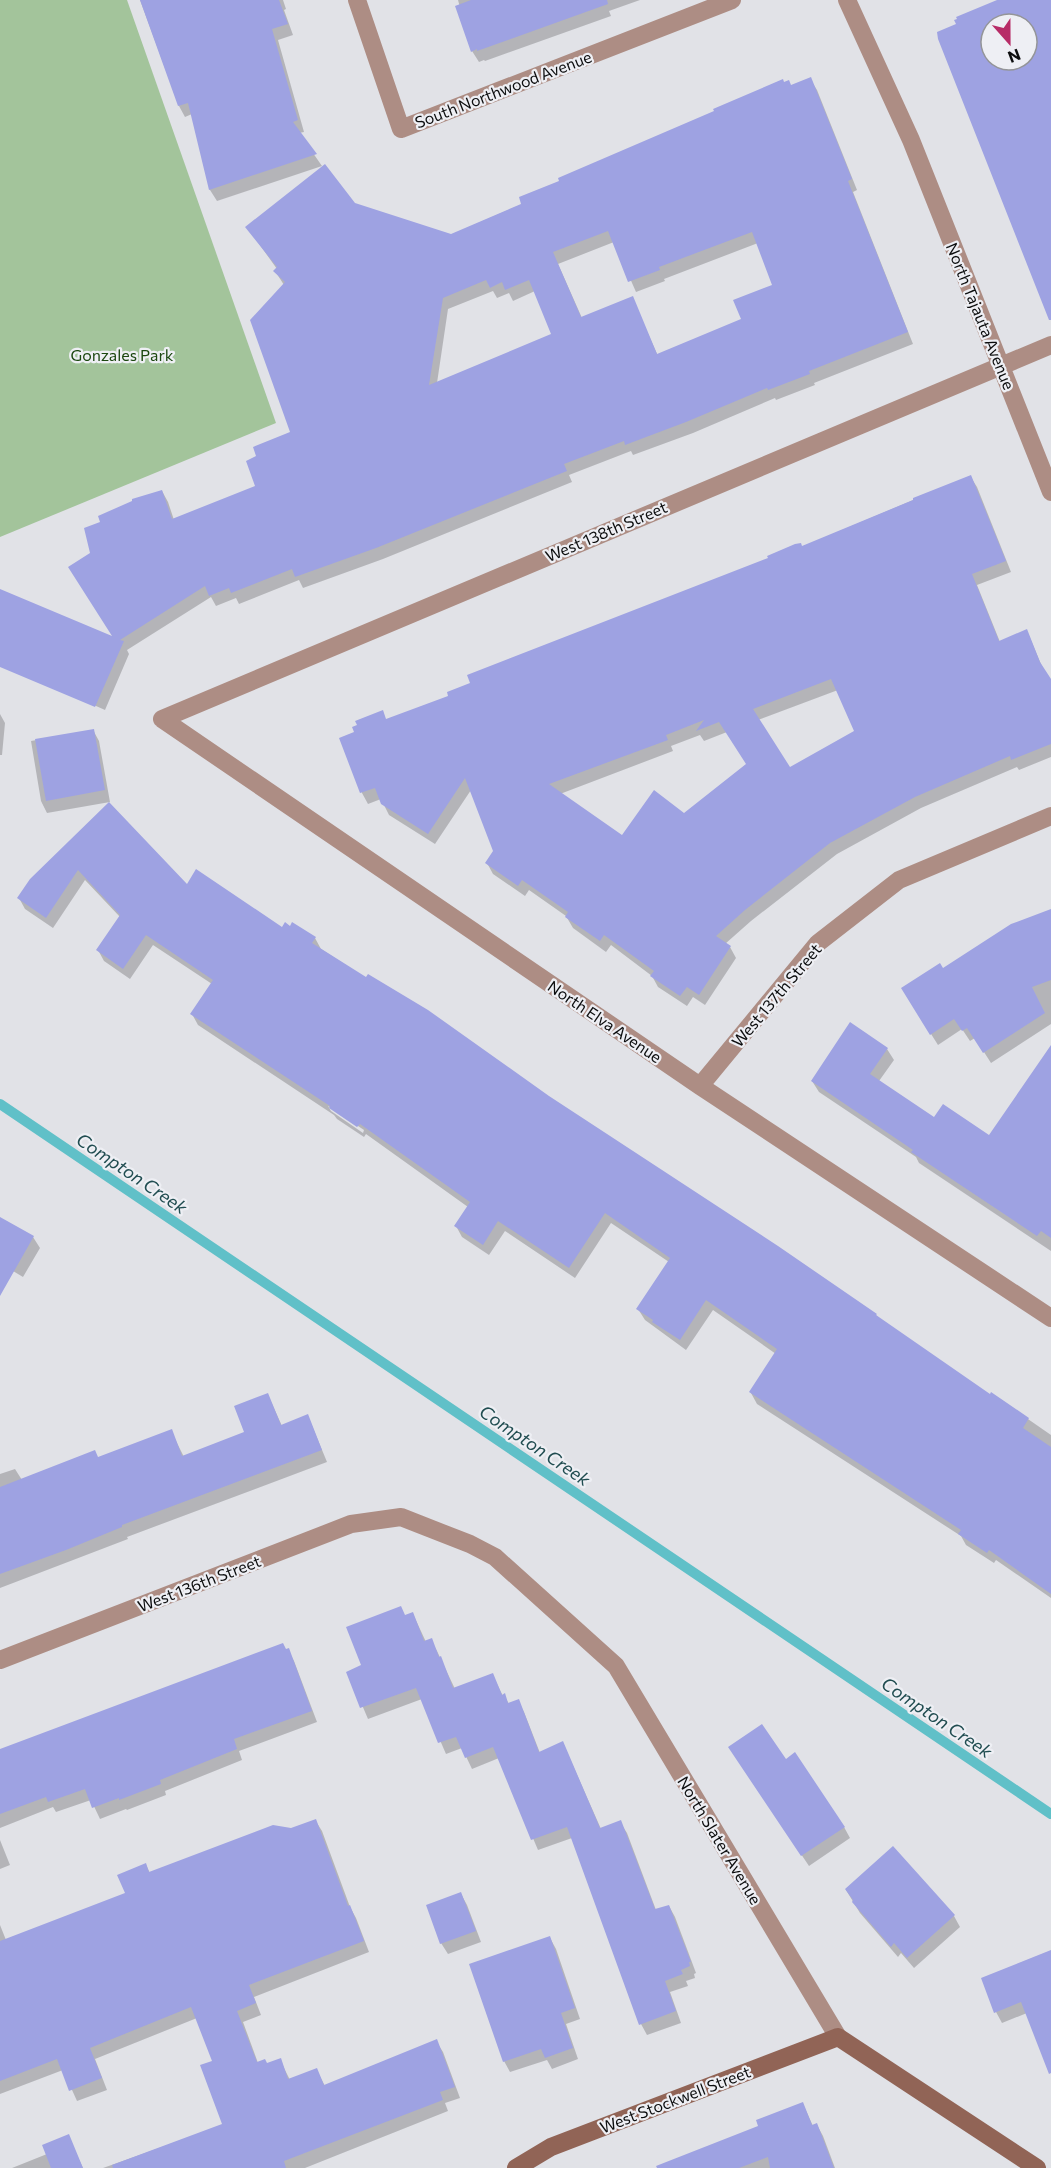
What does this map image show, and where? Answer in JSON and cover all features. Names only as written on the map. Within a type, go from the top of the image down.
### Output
[{"type":"street","name":"South Northwood Avenue","points":[[357,0],[401,129],[732,0]]},
{"type":"street","name":"North Tajauta Avenue","points":[[847,0],[911,140],[1051,492]]},
{"type":"street","name":"West 138th Street","points":[[162,719],[1001,364],[1051,345]]},
{"type":"street","name":"North Elva Avenue","points":[[162,719],[700,1086],[1051,1318]]},
{"type":"street","name":"West 137th Street","points":[[700,1086],[818,943],[898,880],[1051,816]]},
{"type":"street","name":"West 136th Street","points":[[0,1660],[351,1524],[401,1518]]},
{"type":"street","name":"North Slater Avenue","points":[[401,1518],[470,1544],[495,1557],[616,1666],[838,2037],[1037,2168]]},
{"type":"street","name":"West Stockwell Street","points":[[516,2168],[551,2147],[838,2037]]},
{"type":"green space","name":"Gonzales Park","points":[[0,0],[127,0],[276,423],[0,537]]},
{"type":"building","points":[[140,0],[279,0],[288,24],[272,29],[298,120],[293,122],[317,154],[209,190],[188,103],[178,106]]},
{"type":"building","points":[[471,0],[607,0],[608,4],[471,52],[455,6]]},
{"type":"building","points":[[997,0],[1051,0],[1051,320],[1049,320],[938,39],[937,32],[956,24],[954,20],[957,19],[956,17]]},
{"type":"building","points":[[811,77],[852,179],[848,181],[908,332],[809,371],[810,374],[768,390],[767,388],[686,422],[625,445],[624,441],[564,464],[567,471],[376,548],[295,577],[292,569],[231,593],[229,588],[209,596],[205,586],[120,640],[124,641],[95,707],[0,667],[0,589],[112,636],[68,567],[90,553],[84,528],[100,522],[98,516],[132,499],[162,490],[172,519],[255,486],[246,461],[256,456],[253,447],[290,432],[250,320],[285,282],[273,271],[277,267],[245,227],[325,164],[355,203],[451,234],[521,204],[519,197],[559,181],[558,178],[714,111],[713,109],[783,79],[784,82],[789,80],[791,85]],"holes":[[[608,231],[628,282],[660,270],[659,267],[752,232],[772,285],[733,300],[741,319],[657,354],[633,296],[581,317],[553,252]],[[486,280],[490,288],[502,282],[505,290],[529,280],[551,334],[429,385],[443,298]]]},
{"type":"building","points":[[971,475],[1006,561],[972,574],[999,641],[1027,629],[1040,662],[1051,679],[1051,744],[1011,760],[1010,756],[915,797],[830,843],[745,910],[716,936],[731,946],[699,995],[687,987],[680,996],[650,976],[654,971],[604,935],[600,941],[565,917],[568,912],[522,880],[518,886],[485,863],[493,851],[465,778],[428,834],[381,804],[375,788],[360,793],[339,738],[354,732],[352,727],[357,725],[355,721],[383,710],[386,719],[448,696],[447,692],[470,683],[467,675],[768,558],[767,556],[795,544],[801,543],[802,546],[913,500],[913,498]],"holes":[[[831,679],[854,731],[790,767],[753,709]],[[704,720],[696,731],[719,722],[746,764],[684,813],[654,790],[622,835],[549,784],[668,740],[666,735]]]},
{"type":"building","points":[[94,729],[105,790],[46,801],[35,739]]},
{"type":"building","points":[[109,802],[187,884],[196,869],[282,927],[285,922],[290,926],[292,922],[316,937],[312,943],[366,977],[368,974],[428,1010],[549,1096],[778,1246],[990,1394],[991,1392],[1029,1418],[1023,1428],[1051,1447],[1051,1594],[989,1550],[987,1553],[958,1534],[961,1530],[749,1392],[777,1349],[706,1300],[680,1340],[636,1309],[670,1258],[605,1213],[569,1268],[498,1221],[483,1245],[454,1226],[470,1202],[360,1124],[357,1127],[329,1108],[330,1106],[190,1014],[213,980],[146,935],[123,969],[96,950],[120,915],[78,870],[46,918],[17,898],[30,879]]},
{"type":"building","points":[[1051,909],[1051,980],[1032,987],[1045,1013],[983,1053],[967,1028],[962,1031],[954,1019],[930,1035],[901,988],[940,963],[943,968],[1011,924]]},
{"type":"building","points":[[850,1022],[888,1048],[870,1074],[934,1117],[943,1104],[989,1135],[1051,1045],[1051,1238],[1041,1231],[1037,1236],[911,1152],[913,1150],[811,1081]]},
{"type":"building","points":[[0,1217],[34,1236],[0,1296]]},
{"type":"building","points":[[268,1393],[281,1425],[308,1414],[322,1450],[122,1525],[122,1527],[66,1550],[0,1574],[0,1487],[95,1450],[98,1457],[172,1429],[182,1456],[244,1432],[234,1406]]},
{"type":"building","points":[[401,1606],[405,1615],[413,1612],[424,1641],[432,1638],[453,1688],[493,1673],[508,1703],[519,1699],[539,1752],[563,1741],[600,1828],[621,1820],[655,1909],[669,1905],[691,1962],[689,1962],[690,1966],[681,1970],[683,1974],[665,1981],[676,2011],[639,2025],[567,1827],[531,1840],[493,1747],[465,1758],[456,1737],[438,1743],[416,1688],[360,1708],[346,1672],[361,1665],[346,1627]]},
{"type":"building","points":[[283,1643],[286,1649],[289,1648],[312,1711],[234,1739],[237,1749],[160,1780],[161,1784],[119,1800],[119,1798],[92,1808],[85,1789],[48,1802],[46,1797],[0,1814],[0,1749]]},
{"type":"building","points":[[762,1724],[786,1759],[795,1752],[845,1827],[801,1856],[728,1747]]},
{"type":"building","points":[[316,1819],[348,1906],[350,1905],[364,1941],[249,1985],[256,2003],[237,2011],[257,2062],[265,2059],[267,2063],[281,2058],[288,2079],[317,2068],[324,2085],[437,2039],[455,2087],[440,2092],[443,2100],[284,2161],[286,2168],[113,2168],[112,2165],[222,2124],[200,2065],[212,2061],[191,2007],[90,2048],[102,2078],[69,2091],[57,2059],[0,2081],[0,1941],[125,1893],[117,1875],[146,1863],[149,1872],[273,1825],[291,1828]]},
{"type":"building","points":[[893,1846],[955,1915],[907,1958],[894,1943],[891,1947],[852,1902],[853,1900],[845,1889]]},
{"type":"building","points":[[461,1892],[476,1931],[440,1944],[426,1905]]},
{"type":"building","points":[[550,1936],[575,2008],[561,2013],[573,2048],[545,2058],[541,2049],[503,2062],[469,1964]]},
{"type":"building","points":[[1051,1950],[1051,2073],[1049,2074],[1021,2002],[994,2013],[981,1978]]},
{"type":"building","points":[[803,2102],[812,2125],[817,2123],[834,2168],[770,2168],[768,2157],[739,2168],[657,2168],[656,2166],[758,2126],[756,2120]]},
{"type":"building","points":[[69,2134],[83,2168],[51,2168],[42,2145]]},
{"type":"waterway","name":"Compton Creek","points":[[0,1104],[1051,1814]]}]
